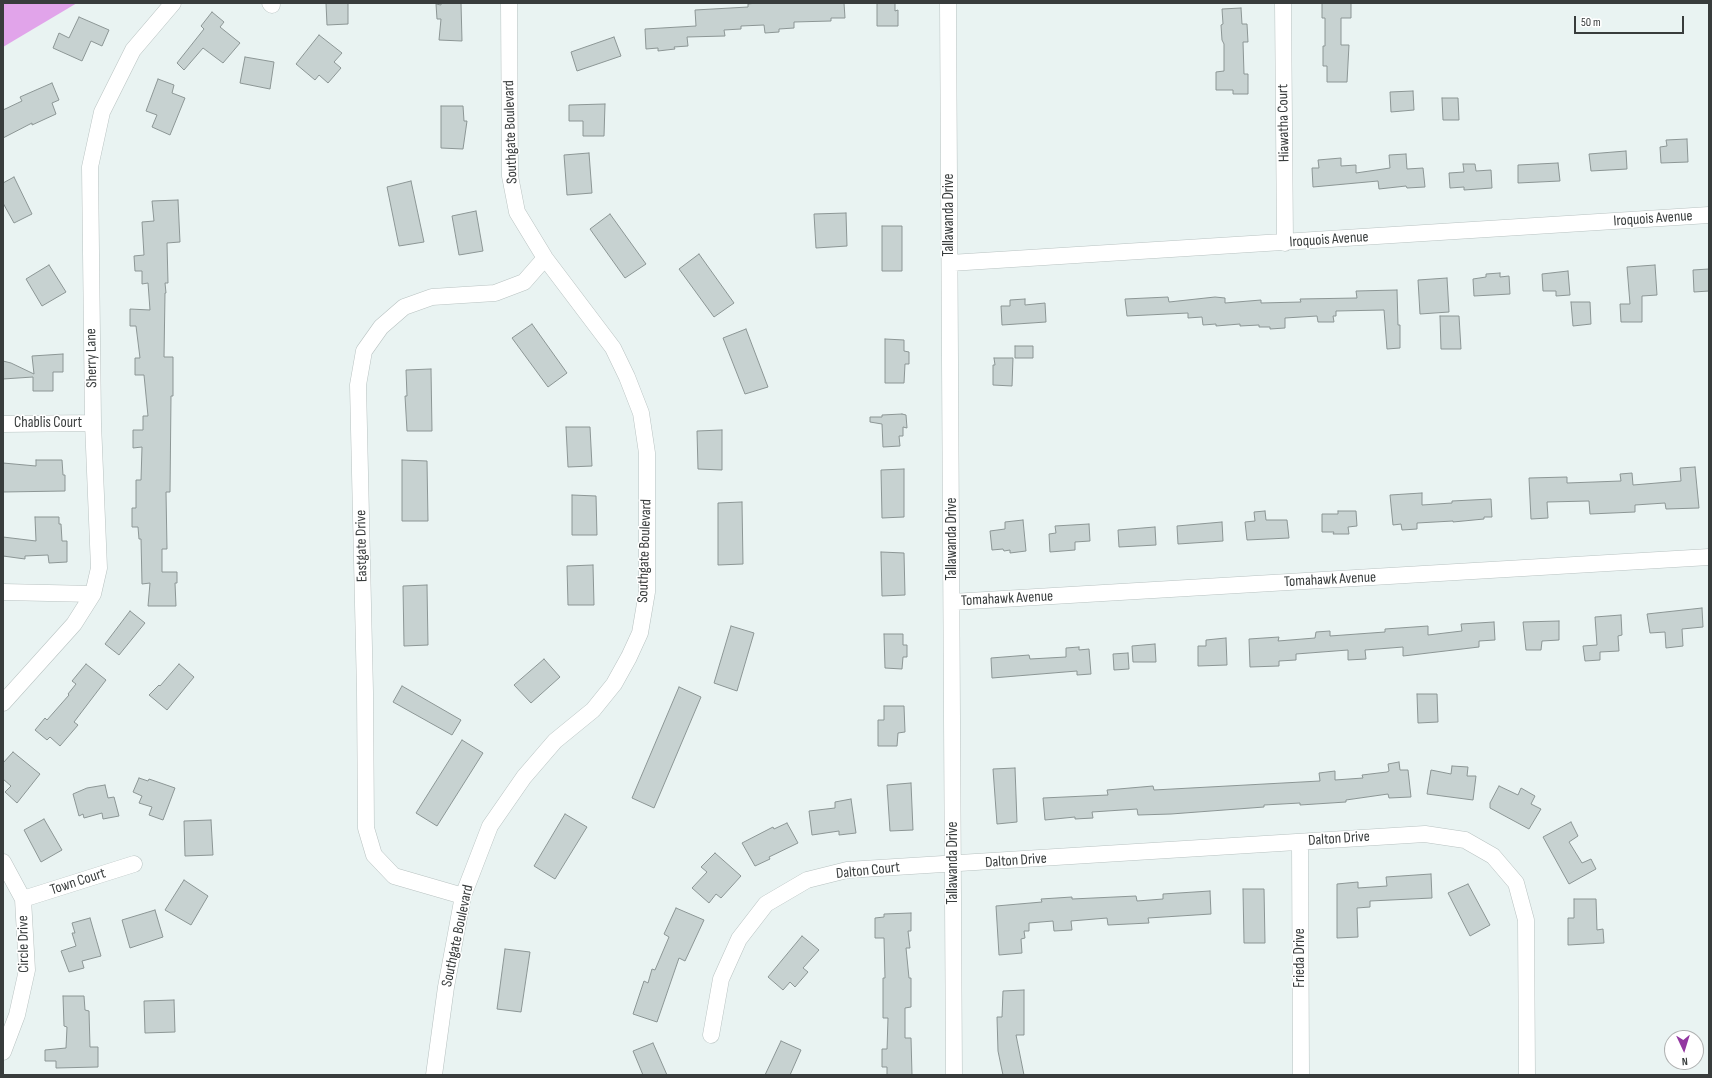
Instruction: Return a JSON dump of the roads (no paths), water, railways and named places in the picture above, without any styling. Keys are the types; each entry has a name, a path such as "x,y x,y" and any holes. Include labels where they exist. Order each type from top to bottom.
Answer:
{"street":[{"name":"Sherry Lane","path":"3,703 74,624 93,594 100,568 93,423 90,167 102,112 133,50 173,3"},
{"name":"Southgate Boulevard","path":"434,1075 446,987 463,896 490,826 524,777 555,741 593,710 614,684 640,633 647,592 646,453 641,413 627,377 613,348 545,258 517,212 510,176 509,3"},
{"name":"Tallawanda Drive","path":"948,3 954,1075"},
{"name":"Hiawatha Court","path":"1283,3 1286,243"},
{"name":"Iroquois Avenue","path":"950,263 1286,243 1709,215"},
{"name":"Eastgate Drive","path":"463,896 394,876 374,855 366,828 365,692 358,385 364,351 381,326 404,307 432,297 495,293 524,282 545,258"},
{"name":"Chablis Court","path":"3,424 93,423"},
{"name":"Tomahawk Avenue","path":"952,602 1709,557"},
{"path":"3,592 93,594"},
{"name":"Dalton Drive","path":"953,865 1425,834 1466,840 1493,856 1516,883 1526,920 1527,1075"},
{"name":"Frieda Drive","path":"1300,842 1300,1075"},
{"name":"Circle Drive","path":"3,862 23,899 27,970 17,1015 3,1052"},
{"name":"Town Court","path":"23,899 134,864"},
{"name":"Dalton Court","path":"711,1035 721,979 739,939 766,904 807,880 847,870 953,865"}]}
